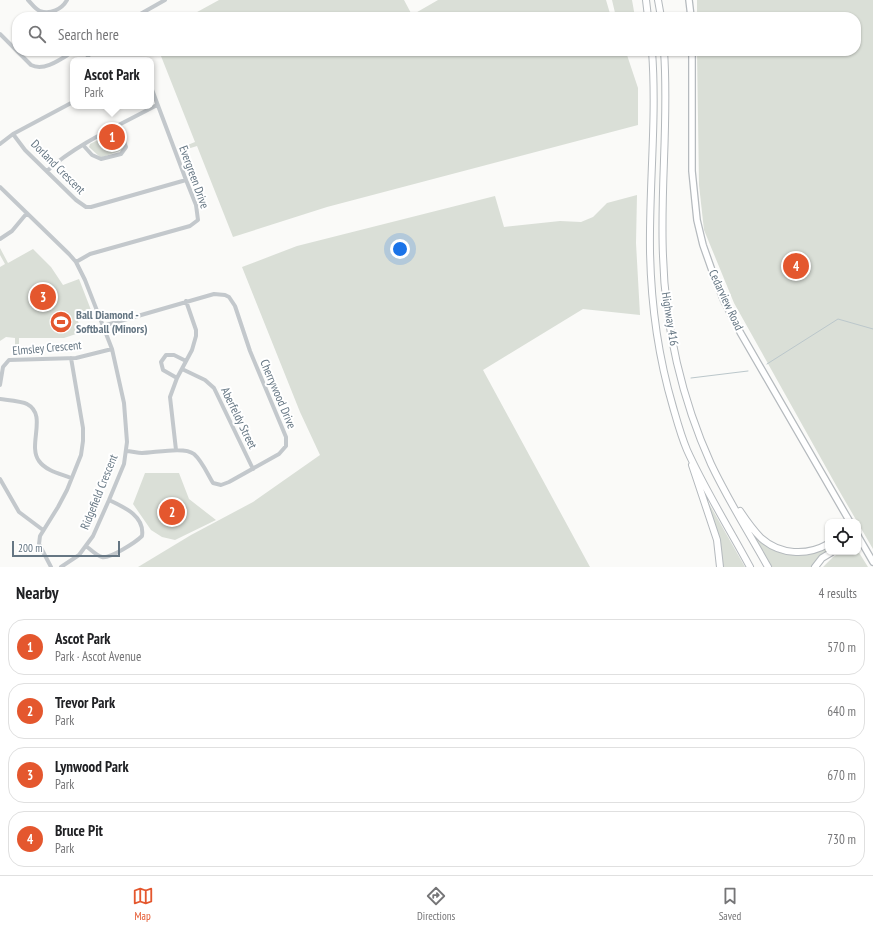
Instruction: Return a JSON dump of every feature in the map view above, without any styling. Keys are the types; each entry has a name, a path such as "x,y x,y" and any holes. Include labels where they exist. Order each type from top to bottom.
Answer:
{"highway":[{"path":"646,0 647,12"},
{"path":"658,0 660,12"},
{"name":"Highway 416","path":"652,56 653,132 650,250 656,332 661,364 686,449 750,567"},
{"name":"Highway 416","path":"664,56 665,105 662,255 664,285 672,340 685,395 710,462 724,491 768,567"},
{"path":"686,449 716,540 720,567"},
{"path":"724,491 760,537 777,548 792,552 807,552 814,551 825,546"},
{"path":"815,567 822,558 827,555"}],"main road":[{"path":"689,0 690,12"},
{"name":"Cedarview Road","path":"692,56 692,179 697,220 708,261 724,301 740,332 848,519"},
{"path":"861,541 873,562"}],"street":[{"path":"28,0 35,8 44,12 60,8 67,0"},
{"path":"144,12 165,0"},
{"path":"1,36 12,47"},
{"path":"22,56 31,65 36,67 45,67 65,56"},
{"name":"Evergreen Drive","path":"76,262 90,254 190,226 198,220 196,205 154,96"},
{"path":"0,144 14,134 70,104"},
{"path":"47,171 59,160 83,145 150,109"},
{"path":"83,145 92,155 101,159 121,154 126,147 118,126"},
{"name":"Dorland Crescent","path":"14,134 25,150 76,200 86,207 91,207 186,180"},
{"name":"Ridgefield Crescent","path":"0,187 76,262 85,280 112,349 124,403 126,418 126,451 124,464 93,536 79,555 61,567"},
{"path":"0,239 12,230 27,213"},
{"name":"Cherrywood Drive","path":"103,326 214,294 229,297 235,306 250,352 287,441 283,451 253,469 221,485 213,483 194,454 190,452 176,450 140,453 126,451"},
{"path":"176,450 170,397 177,378 192,350 196,336 196,330 186,301"},
{"name":"Elmsley Crescent","path":"0,385 3,367 9,360 71,358 112,349"},
{"path":"177,378 163,370 161,362 166,355 174,355 186,361"},
{"path":"51,567 39,544 40,536 67,490 81,455 83,442 84,428 71,358"},
{"name":"Aberfeldy Street","path":"182,369 206,380 214,388 253,469"},
{"path":"0,399 27,404 33,410 37,422 34,450 39,462 46,468 71,478"},
{"path":"0,480 19,512 43,530"},
{"path":"86,546 101,557 104,557 130,545 142,536 142,527 135,515 127,508 109,500"}],"shaded area":[{"path":"219,0 404,0 410,12 197,12"},
{"path":"438,0 606,0 610,12 417,12"},
{"path":"612,0 632,0 634,12 615,12"},
{"path":"697,0 873,0 873,549 861,528 861,519 856,519 734,303 704,230 699,185 697,56 861,56 861,12 697,12"},
{"path":"161,56 627,56 638,88 638,125 327,207 233,237 197,146 181,151 180,148 195,142"},
{"path":"117,130 124,146 122,150 100,157 89,147 90,144"},
{"path":"637,195 636,243 640,315 583,309 483,370 590,567 138,567 191,535 253,502 320,455 300,412 242,267 297,246 495,196 504,227 560,221 581,222 593,217 607,203"},
{"path":"0,248 8,263 33,249 51,267 63,285 79,279 91,310 76,316 82,332 64,338 19,338 19,354 15,354 15,338 6,337 0,341 0,267 5,264 0,255"},
{"path":"145,473 179,473 189,499 216,520 175,540 162,537 151,530 133,504"},
{"path":"703,493 745,567 723,567 720,548"},
{"path":"751,530 770,547 786,553 794,554 825,547 825,552 811,567 772,567"},
{"path":"836,555 860,555 868,567 823,567"}],"waterway":[{"path":"767,364 838,319 873,329"},
{"path":"691,378 748,371"}],"place":[{"name":"Ascot Park","path":"112,137"},
{"name":"Bruce Pit","path":"796,266"},
{"name":"Lynwood Park","path":"43,297"},
{"name":"Ball Diamond - Softball (Minors)","path":"61,322"},
{"name":"Trevor Park","path":"172,512"}]}
